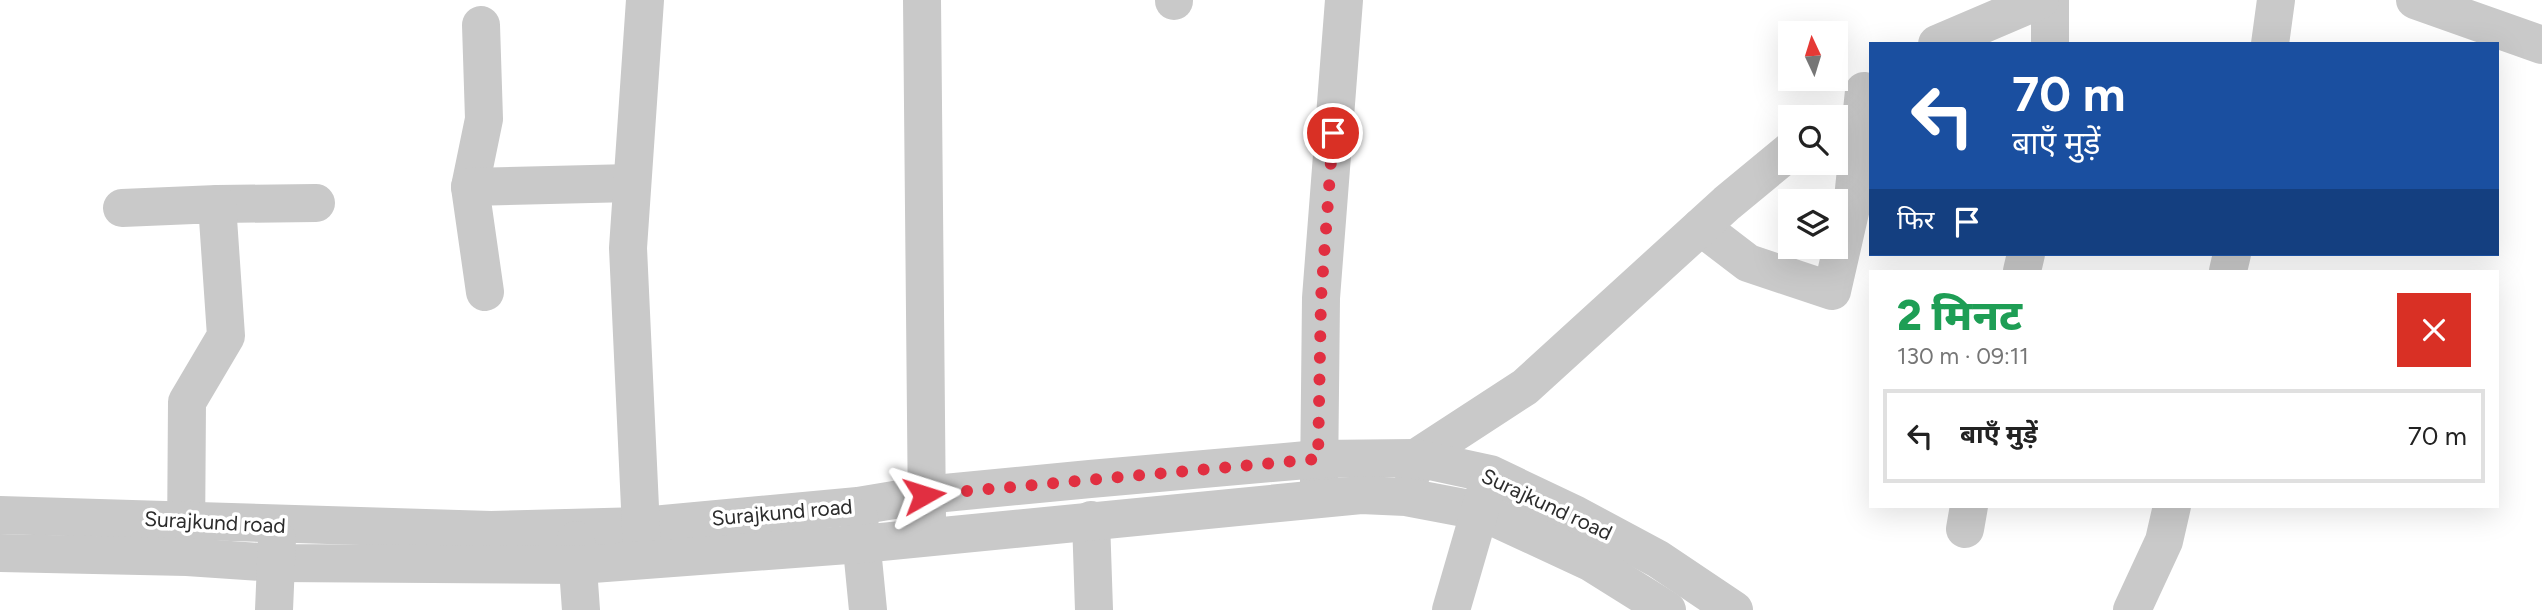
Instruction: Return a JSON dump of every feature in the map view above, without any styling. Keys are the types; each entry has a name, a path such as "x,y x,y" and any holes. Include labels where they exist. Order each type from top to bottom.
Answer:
{"street":[{"path":"642,543 628,248 645,0"},
{"path":"922,0 924,495 928,536"},
{"path":"1319,498 1321,298 1344,0"},
{"path":"1942,42 2040,0"},
{"path":"2050,0 2050,42"},
{"path":"2270,42 2276,0"},
{"path":"2422,1 2542,45"},
{"path":"481,25 484,119 470,187 485,292"},
{"path":"1846,105 1867,88"},
{"path":"1701,227 1748,263 1832,292 1853,199 1867,88"},
{"path":"1406,497 1416,458 1525,387 1701,227 1778,161"},
{"path":"470,187 632,183"},
{"path":"122,208 316,203"},
{"path":"186,538 187,402 226,336 217,204"},
{"name":"Surajkund road","path":"17,515 186,538 278,526 491,530 575,527 642,543 924,495 1318,459 1416,458 1490,474 1576,515 1658,559 1734,610"},
{"path":"1451,610 1490,474"},
{"path":"17,515 17,553 186,538 275,563 579,565 642,543 862,544 1319,498 1361,495 1406,497 1480,511 1590,562 1667,610"},
{"path":"858,506 868,610"},
{"path":"2132,610 2164,541 2172,508"},
{"path":"1091,520 1094,610"},
{"path":"274,610 278,526"},
{"path":"575,527 581,610"}],"route":[{"path":"924,495 1318,459 1321,298 1333,133"}]}
